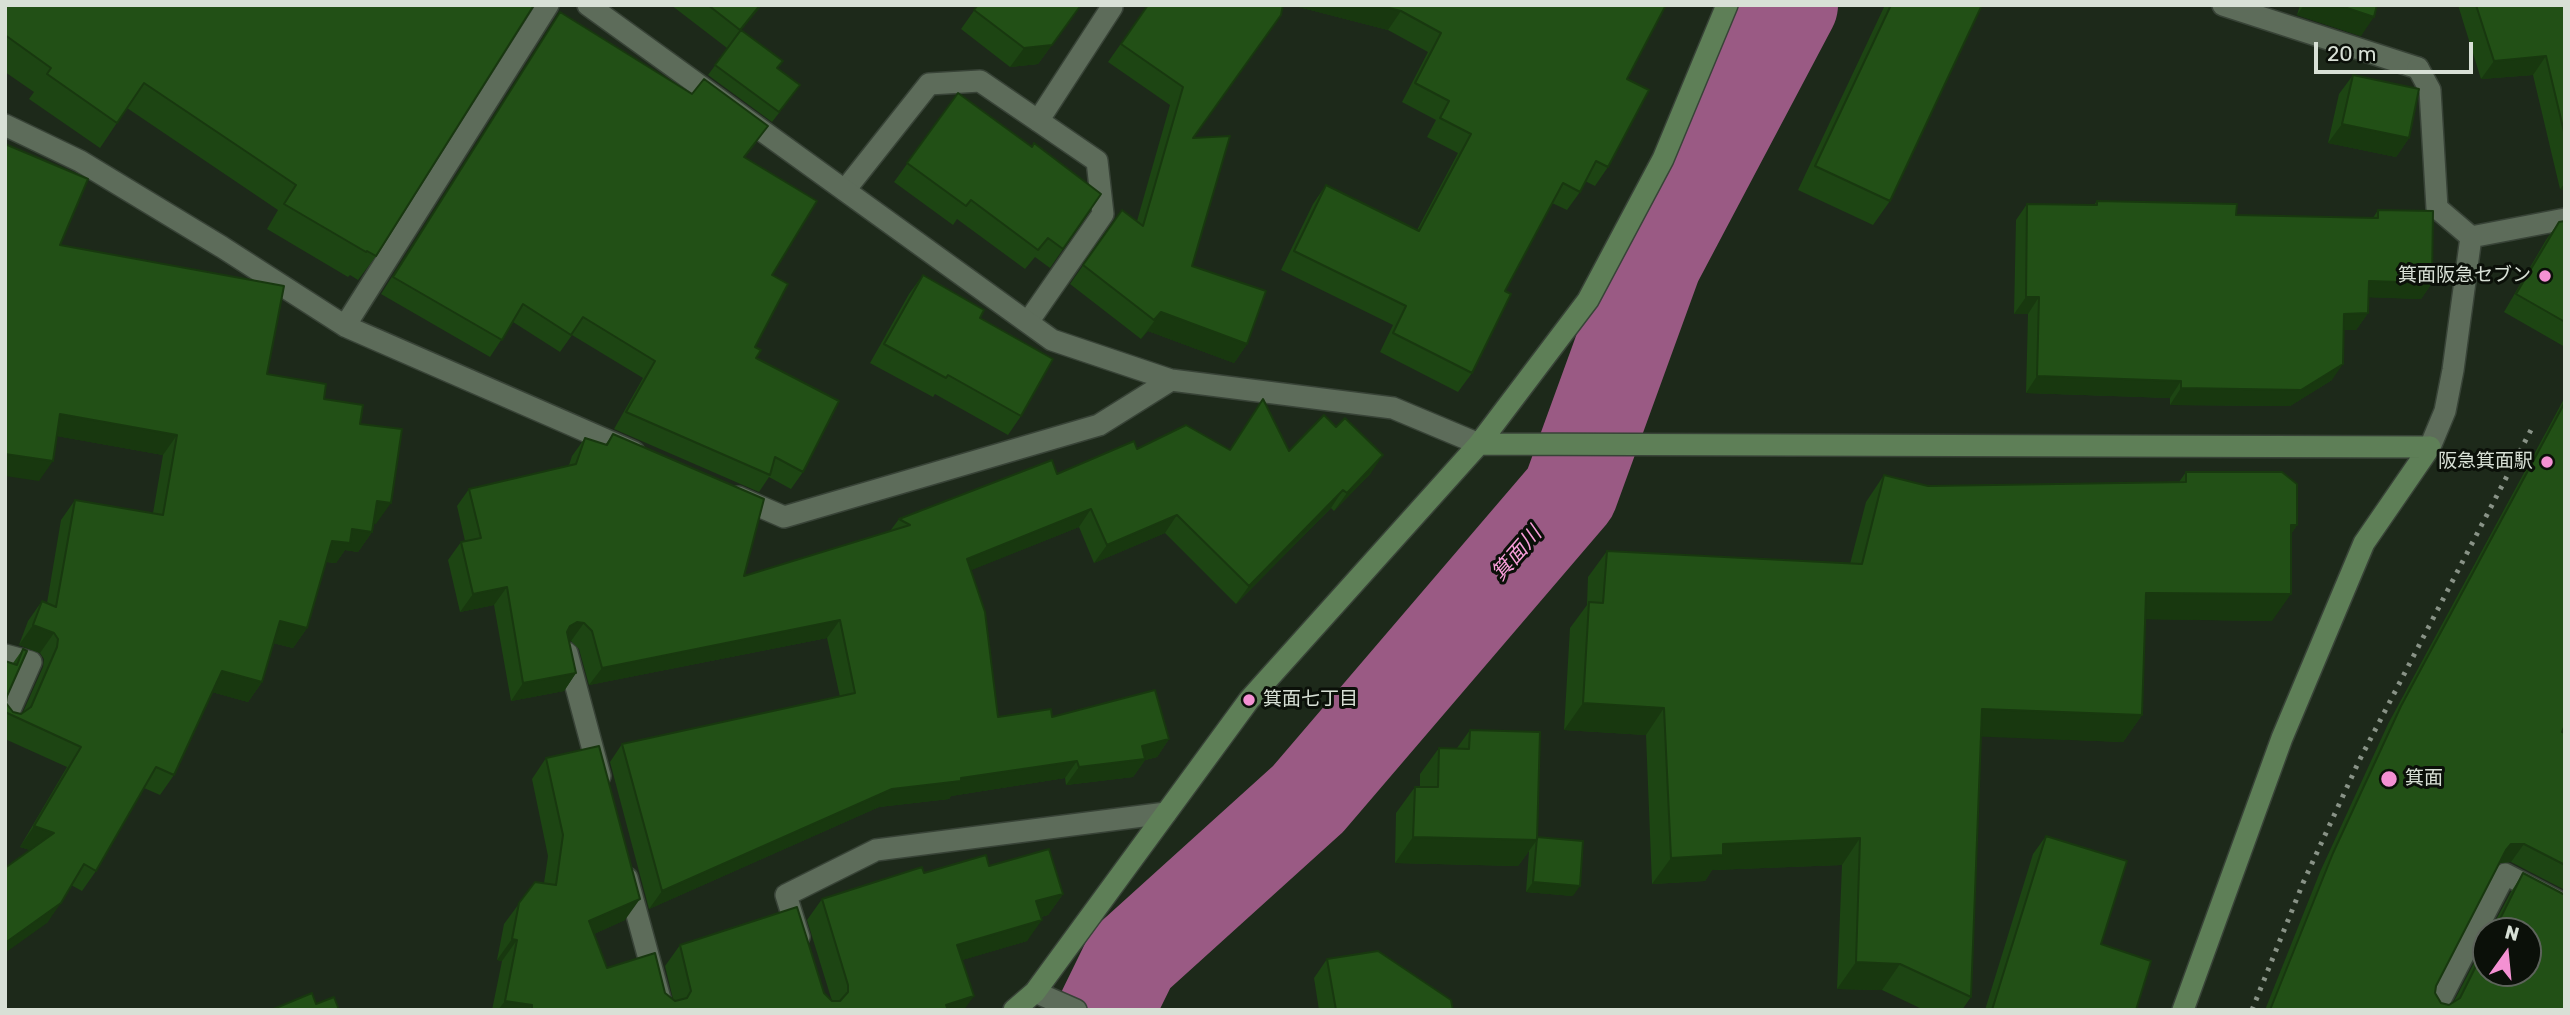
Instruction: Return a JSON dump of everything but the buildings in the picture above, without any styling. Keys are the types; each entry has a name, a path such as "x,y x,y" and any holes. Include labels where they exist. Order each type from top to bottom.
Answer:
{"street":[{"path":"345,326 548,5"},
{"path":"588,5 1052,340 1171,380 1393,408 1479,444 2430,447"},
{"path":"1014,1010 1035,992 1249,699 1479,444 1588,300 1663,159 1727,5"},
{"path":"2223,5 2418,68 2430,90 2437,208 2471,237"},
{"path":"1038,121 1112,7"},
{"path":"845,190 929,84 980,80 1097,162 1103,214 1028,322"},
{"path":"5,125 79,161 222,247 345,326 658,462"},
{"path":"2471,237 2565,219"},
{"path":"2183,1010 2282,738 2364,543 2430,447 2445,411 2471,237"},
{"path":"721,489 784,517 1099,425 1171,380"},
{"path":"567,653 606,798"},
{"path":"5,655 31,662 5,721"},
{"path":"805,959 786,895 876,850 1166,813"},
{"path":"624,864 663,1010"},
{"path":"2435,1010 2505,874 2565,905"},
{"path":"1035,992 1076,1010"}],"waterway":[{"name":"箕面川","path":"1106,1010 1131,959 1308,799 1570,493 1654,262 1790,5"}],"railway":[{"path":"2252,1010 2303,883 2359,761 2532,428"}],"place":[{"name":"箕面阪急セブン","path":"2545,276"},
{"name":"阪急箕面駅","path":"2547,462"},
{"name":"箕面七丁目","path":"1249,700"},
{"name":"箕面","path":"2389,779"}]}
